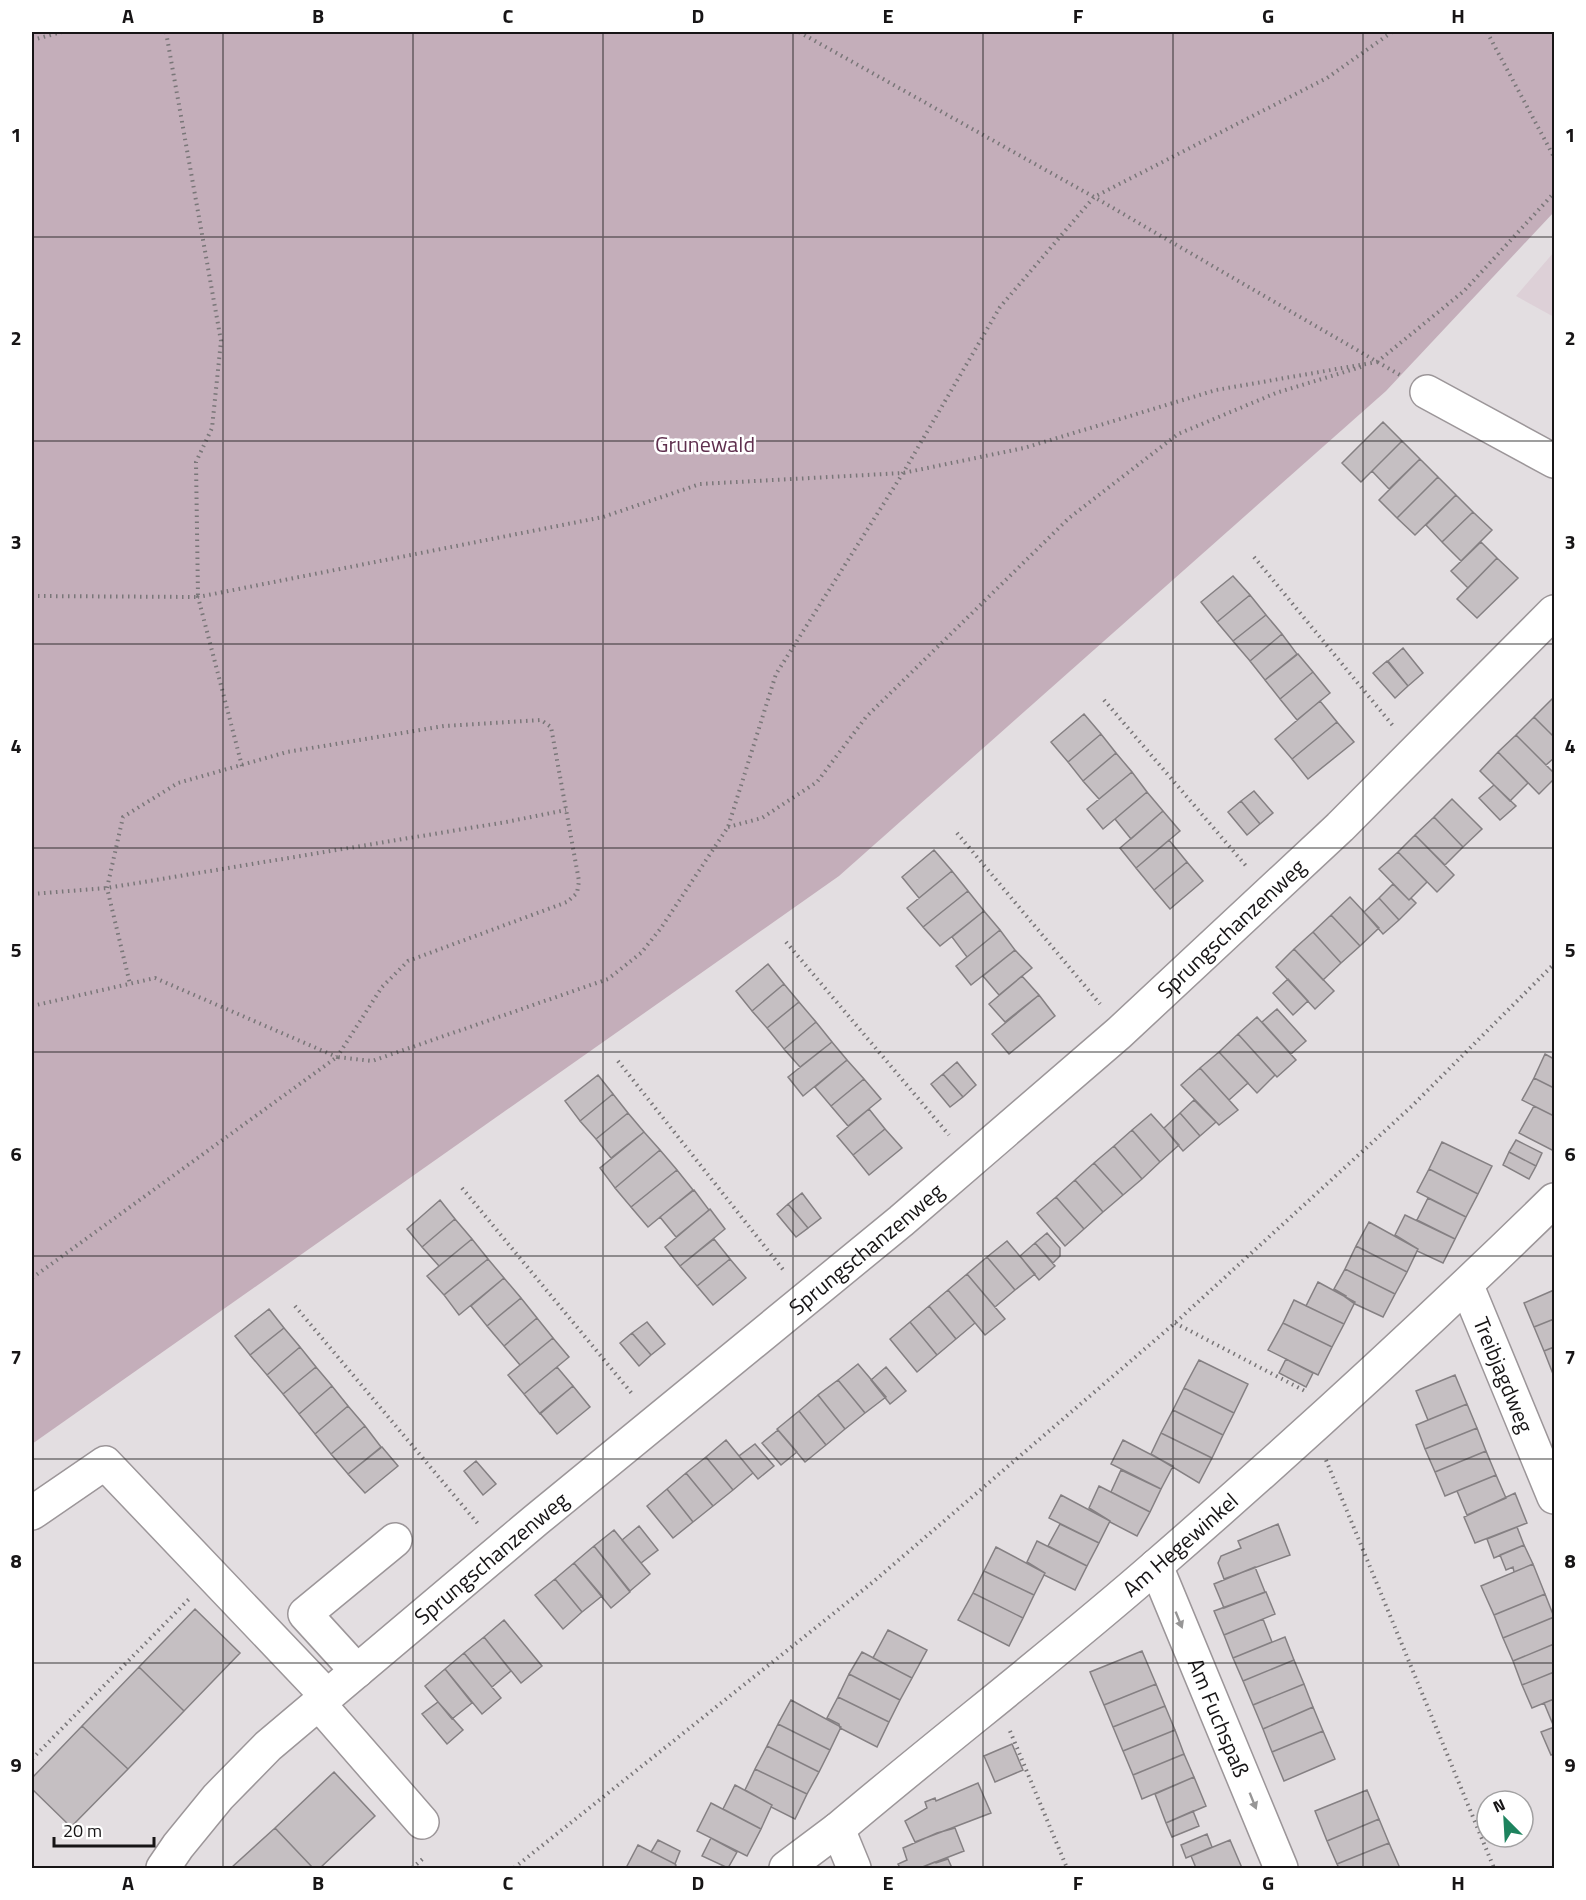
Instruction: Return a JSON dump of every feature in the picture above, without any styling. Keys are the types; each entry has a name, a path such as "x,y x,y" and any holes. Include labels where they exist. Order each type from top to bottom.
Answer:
{"street":[{"path":"1427,392 1554,461"},
{"name":"Sprungschanzenweg","path":"163,1869 178,1846 218,1797 268,1746 536,1520 901,1221 1119,1033 1340,827 1554,612"},
{"name":"Am Hegewinkel","path":"786,1869 838,1829 1156,1566 1311,1431 1467,1286 1554,1200"},
{"name":"Treibjagdweg","path":"1467,1286 1554,1497"},
{"path":"32,1513 105,1463 228,1592 323,1700 425,1837"},
{"path":"357,1671 305,1614 394,1540"},
{"name":"Am Fuchspaß","path":"1156,1566 1281,1869"},
{"path":"838,1829 854,1869"}],"path":[{"path":"32,40 62,32"},
{"path":"166,32 221,341 212,428 196,462 198,597 242,766"},
{"path":"799,32 1094,197 1427,392"},
{"path":"32,1006 155,978 338,1057 372,1061 608,979 641,953 661,928 728,827 776,674 903,472 1000,307 1094,197 1327,78 1392,32"},
{"path":"1487,32 1554,157"},
{"path":"728,827 762,818 817,782 866,717 1069,518 1178,434 1276,393 1377,362 1464,291 1554,193"},
{"path":"32,596 198,597 603,517 700,484 903,472 1024,448 1216,390 1377,362"},
{"path":"1254,558 1395,728"},
{"path":"1104,700 1248,868"},
{"path":"32,1278 338,1057 382,987 408,961 567,902 577,893 579,881 551,727 541,720 444,726 287,752 178,783 123,817 106,888 130,984"},
{"path":"32,894 106,888 506,822 566,810"},
{"path":"957,833 1107,1012"},
{"path":"786,942 956,1143"},
{"path":"514,1869 873,1582 1175,1323 1412,1106 1554,964"},
{"path":"618,1061 785,1273"},
{"path":"462,1188 634,1397"},
{"path":"296,1306 485,1533"},
{"path":"1175,1323 1308,1393"},
{"path":"1326,1459 1494,1869"},
{"path":"32,1759 197,1591 216,1599 228,1592"},
{"path":"1010,1729 1067,1869"},
{"path":"412,1869 425,1837"}],"shaded area":[{"path":"1554,252 1554,317 1516,296"}],"green space":[{"name":"Grunewald","path":"32,32 1554,32 1554,212 1386,391 839,876 32,1444"}],"building":[{"path":"1383,422 1402,441 1361,482 1342,463"},
{"path":"1402,441 1420,459 1389,489 1372,471"},
{"path":"1420,459 1438,477 1397,518 1379,500"},
{"path":"1438,477 1456,495 1415,535 1397,518"},
{"path":"1456,495 1473,512 1442,542 1426,525"},
{"path":"1473,512 1492,530 1461,561 1442,542"},
{"path":"1481,542 1497,558 1468,588 1451,571"},
{"path":"1497,558 1518,578 1477,618 1457,599"},
{"path":"1233,576 1250,595 1217,622 1201,602"},
{"path":"1250,595 1266,615 1233,641 1217,622"},
{"path":"1266,615 1282,634 1250,661 1233,641"},
{"path":"1282,634 1297,654 1265,680 1250,661"},
{"path":"1403,648 1423,673 1408,686 1388,661"},
{"path":"1298,654 1313,672 1280,699 1265,680"},
{"path":"1387,661 1408,686 1395,698 1373,673"},
{"path":"1313,672 1330,693 1297,720 1280,699"},
{"path":"1552,699 1554,701 1554,737 1534,717"},
{"path":"1320,701 1337,722 1292,759 1275,739"},
{"path":"1084,714 1101,734 1068,762 1051,742"},
{"path":"1534,717 1554,737 1554,758 1546,765 1516,735"},
{"path":"1337,722 1354,742 1308,779 1292,759"},
{"path":"1101,734 1116,753 1083,781 1068,762"},
{"path":"1516,735 1554,773 1554,779 1539,794 1498,752"},
{"path":"1498,752 1528,783 1510,801 1480,771"},
{"path":"1116,753 1132,772 1099,799 1083,781"},
{"path":"1132,772 1147,792 1103,829 1087,809"},
{"path":"1494,785 1516,806 1500,820 1479,798"},
{"path":"1254,791 1273,813 1260,824 1241,801"},
{"path":"1147,792 1163,811 1131,839 1115,819"},
{"path":"1452,799 1482,829 1463,847 1434,817"},
{"path":"1241,801 1260,824 1247,835 1228,812"},
{"path":"1163,811 1180,831 1136,868 1120,848"},
{"path":"1434,817 1463,847 1445,865 1415,835"},
{"path":"1415,835 1454,875 1437,892 1398,852"},
{"path":"1169,840 1187,862 1154,890 1136,868"},
{"path":"934,850 952,871 919,898 902,877"},
{"path":"1398,852 1427,882 1409,900 1379,869"},
{"path":"1187,862 1203,881 1170,909 1154,890"},
{"path":"952,871 968,891 923,927 907,908"},
{"path":"1393,884 1409,900 1411,898 1416,903 1399,920 1379,898"},
{"path":"968,891 984,911 940,946 923,927"},
{"path":"1350,897 1379,928 1360,946 1331,915"},
{"path":"1379,898 1399,920 1383,934 1364,912"},
{"path":"984,911 1000,930 967,957 952,937"},
{"path":"1331,915 1360,946 1341,963 1313,932"},
{"path":"1000,930 1015,950 971,985 956,966"},
{"path":"1313,932 1341,963 1323,980 1294,949"},
{"path":"1294,949 1334,991 1315,1009 1276,967"},
{"path":"1015,950 1032,968 999,995 983,976"},
{"path":"768,964 784,984 752,1011 736,991"},
{"path":"1022,976 1039,995 1005,1022 989,1004"},
{"path":"1288,979 1308,1001 1293,1015 1273,993"},
{"path":"784,984 799,1002 767,1028 752,1011"},
{"path":"1039,995 1055,1016 1009,1054 992,1034"},
{"path":"799,1002 816,1022 784,1049 767,1028"},
{"path":"1277,1009 1306,1041 1291,1054 1262,1022"},
{"path":"1257,1017 1296,1060 1277,1077 1238,1034"},
{"path":"816,1022 832,1042 800,1067 784,1049"},
{"path":"1238,1034 1275,1075 1257,1093 1219,1052"},
{"path":"832,1042 847,1060 803,1096 788,1077"},
{"path":"1219,1052 1248,1083 1229,1100 1200,1068"},
{"path":"1545,1054 1554,1059 1554,1088 1534,1078"},
{"path":"847,1060 864,1079 831,1106 815,1087"},
{"path":"957,1062 976,1085 963,1097 943,1074"},
{"path":"1200,1068 1238,1110 1219,1125 1181,1085"},
{"path":"943,1074 963,1097 950,1107 931,1084"},
{"path":"598,1075 613,1094 580,1121 565,1101"},
{"path":"1534,1078 1554,1088 1554,1116 1522,1100"},
{"path":"864,1079 881,1099 848,1126 831,1106"},
{"path":"613,1094 628,1113 596,1139 580,1121"},
{"path":"1194,1100 1216,1122 1200,1136 1180,1113"},
{"path":"1534,1106 1554,1116 1554,1151 1519,1133"},
{"path":"869,1109 885,1129 853,1155 837,1136"},
{"path":"628,1113 644,1132 611,1158 596,1139"},
{"path":"1180,1113 1200,1136 1183,1151 1164,1128"},
{"path":"1151,1114 1179,1145 1160,1162 1132,1130"},
{"path":"885,1129 902,1148 869,1175 853,1155"},
{"path":"1132,1130 1160,1162 1142,1179 1114,1146"},
{"path":"644,1132 660,1150 615,1188 600,1168"},
{"path":"1516,1140 1542,1153 1536,1166 1509,1152"},
{"path":"1442,1142 1492,1166 1478,1194 1429,1169"},
{"path":"1114,1146 1142,1179 1123,1195 1094,1163"},
{"path":"660,1150 677,1170 631,1207 615,1188"},
{"path":"1509,1152 1536,1166 1529,1179 1503,1165"},
{"path":"1094,1163 1123,1195 1103,1212 1075,1180"},
{"path":"1429,1169 1478,1194 1466,1217 1417,1192"},
{"path":"677,1170 693,1190 648,1227 631,1207"},
{"path":"1075,1180 1103,1212 1084,1229 1056,1197"},
{"path":"694,1190 709,1210 676,1237 660,1217"},
{"path":"802,1193 821,1218 808,1228 788,1204"},
{"path":"1056,1197 1084,1229 1065,1246 1037,1213"},
{"path":"1428,1198 1466,1217 1455,1239 1417,1220"},
{"path":"440,1200 455,1219 422,1247 407,1229"},
{"path":"788,1204 808,1228 796,1237 777,1214"},
{"path":"710,1209 725,1229 680,1266 665,1247"},
{"path":"1405,1215 1455,1239 1443,1263 1417,1251 1418,1249 1395,1235"},
{"path":"455,1219 472,1239 439,1266 422,1247"},
{"path":"1369,1222 1418,1249 1407,1272 1356,1246"},
{"path":"1047,1233 1060,1248 1060,1256 1053,1263 1035,1243"},
{"path":"472,1239 488,1259 444,1295 427,1276"},
{"path":"714,1239 730,1259 697,1286 680,1266"},
{"path":"1007,1241 1035,1274 1015,1290 987,1257"},
{"path":"1035,1243 1055,1266 1039,1280 1020,1256"},
{"path":"1356,1246 1407,1272 1395,1294 1345,1269"},
{"path":"987,1257 1015,1290 995,1307 967,1274"},
{"path":"488,1259 504,1278 459,1315 444,1295"},
{"path":"730,1259 746,1278 713,1305 697,1286"},
{"path":"1345,1269 1395,1294 1383,1317 1355,1304 1334,1289"},
{"path":"967,1274 1005,1319 985,1335 948,1290"},
{"path":"504,1278 521,1298 487,1326 471,1306"},
{"path":"1318,1282 1355,1302 1344,1324 1306,1306"},
{"path":"948,1290 975,1323 956,1339 929,1306"},
{"path":"1554,1290 1554,1319 1534,1327 1524,1303"},
{"path":"521,1298 537,1318 504,1346 487,1326"},
{"path":"1294,1300 1344,1324 1332,1347 1283,1323"},
{"path":"929,1306 956,1339 937,1355 910,1322"},
{"path":"269,1309 284,1328 250,1355 235,1336"},
{"path":"537,1318 553,1338 520,1365 504,1346"},
{"path":"1554,1319 1554,1347 1544,1351 1534,1327"},
{"path":"647,1322 665,1344 651,1355 632,1333"},
{"path":"910,1322 937,1355 917,1372 890,1339"},
{"path":"1283,1323 1332,1347 1318,1375 1268,1350"},
{"path":"284,1328 300,1347 267,1375 250,1355"},
{"path":"632,1333 651,1355 639,1366 620,1343"},
{"path":"553,1338 569,1357 524,1394 508,1375"},
{"path":"300,1347 316,1367 283,1394 267,1375"},
{"path":"1554,1347 1554,1373 1553,1374 1544,1351"},
{"path":"1286,1359 1313,1373 1306,1387 1279,1373"},
{"path":"1199,1360 1248,1384 1234,1413 1184,1388"},
{"path":"858,1364 886,1397 865,1413 838,1380"},
{"path":"316,1367 332,1386 299,1414 283,1394"},
{"path":"557,1367 573,1386 540,1414 524,1394"},
{"path":"886,1367 906,1391 890,1404 871,1380"},
{"path":"1455,1375 1467,1404 1428,1420 1416,1391"},
{"path":"838,1380 865,1413 845,1429 818,1395"},
{"path":"332,1386 348,1406 315,1434 299,1414"},
{"path":"573,1386 590,1407 557,1434 540,1413"},
{"path":"1184,1388 1234,1413 1223,1435 1173,1410"},
{"path":"818,1395 845,1429 826,1445 799,1411"},
{"path":"1467,1404 1477,1428 1425,1449 1416,1425"},
{"path":"348,1406 365,1426 331,1454 315,1434"},
{"path":"1173,1410 1223,1435 1212,1458 1161,1433"},
{"path":"799,1411 826,1445 805,1462 777,1429"},
{"path":"365,1426 381,1447 348,1474 331,1454"},
{"path":"1477,1428 1486,1451 1435,1472 1425,1449"},
{"path":"778,1430 797,1452 781,1465 762,1443"},
{"path":"1161,1433 1212,1458 1199,1483 1151,1454"},
{"path":"726,1440 753,1473 733,1490 706,1457"},
{"path":"1123,1440 1173,1466 1161,1489 1111,1464"},
{"path":"755,1444 774,1466 758,1479 739,1456"},
{"path":"382,1447 398,1466 365,1493 348,1474"},
{"path":"1486,1451 1496,1475 1445,1496 1435,1472"},
{"path":"706,1457 733,1490 713,1506 686,1473"},
{"path":"476,1461 496,1484 483,1495 464,1471"},
{"path":"1121,1470 1161,1489 1150,1512 1111,1492"},
{"path":"686,1473 713,1506 693,1522 667,1489"},
{"path":"1496,1475 1506,1498 1467,1515 1457,1491"},
{"path":"1099,1486 1150,1512 1137,1536 1089,1508"},
{"path":"667,1489 693,1522 673,1538 647,1506"},
{"path":"1515,1493 1527,1523 1475,1543 1464,1517"},
{"path":"1061,1495 1110,1521 1099,1543 1049,1518"},
{"path":"1060,1524 1099,1543 1087,1566 1048,1546"},
{"path":"1278,1524 1290,1555 1224,1579 1218,1563 1221,1556 1241,1548 1238,1541"},
{"path":"639,1526 658,1550 641,1563 622,1540"},
{"path":"1517,1527 1524,1545 1494,1558 1487,1539"},
{"path":"614,1530 650,1574 630,1591 594,1546"},
{"path":"1037,1541 1087,1566 1075,1590 1044,1575 1045,1573 1027,1562"},
{"path":"1524,1545 1533,1564 1514,1572 1513,1567 1506,1570 1500,1555"},
{"path":"594,1546 630,1592 611,1608 574,1563"},
{"path":"996,1547 1045,1573 1034,1595 984,1571"},
{"path":"574,1563 602,1596 582,1612 555,1579"},
{"path":"1533,1564 1545,1594 1494,1615 1481,1586"},
{"path":"1255,1567 1265,1592 1224,1608 1214,1584"},
{"path":"984,1571 1034,1595 1023,1618 973,1593"},
{"path":"555,1579 582,1612 563,1629 535,1595"},
{"path":"1266,1592 1275,1614 1224,1635 1214,1611"},
{"path":"973,1593 1023,1618 1009,1646 958,1620"},
{"path":"1545,1594 1554,1617 1503,1638 1494,1615"},
{"path":"195,1609 240,1653 184,1711 139,1667"},
{"path":"1554,1617 1554,1644 1513,1661 1503,1638"},
{"path":"1263,1619 1272,1642 1233,1658 1224,1635"},
{"path":"504,1620 542,1666 521,1683 484,1637"},
{"path":"888,1630 927,1650 912,1678 873,1658"},
{"path":"484,1637 511,1671 492,1687 464,1653"},
{"path":"1285,1637 1294,1660 1243,1681 1233,1658"},
{"path":"1554,1644 1554,1672 1522,1685 1513,1661"},
{"path":"1142,1651 1156,1684 1104,1705 1090,1672"},
{"path":"862,1652 912,1678 900,1700 849,1674"},
{"path":"464,1653 501,1698 482,1714 445,1669"},
{"path":"1294,1660 1304,1684 1253,1705 1243,1681"},
{"path":"139,1667 184,1711 128,1769 82,1726"},
{"path":"445,1669 472,1703 452,1719 425,1686"},
{"path":"1554,1672 1554,1699 1532,1708 1522,1685"},
{"path":"849,1674 900,1700 889,1722 838,1697"},
{"path":"1156,1684 1165,1706 1113,1727 1104,1705"},
{"path":"1304,1684 1313,1707 1263,1729 1253,1705"},
{"path":"838,1697 889,1722 877,1747 840,1728 839,1724 827,1718"},
{"path":"1554,1699 1554,1727 1544,1703"},
{"path":"791,1700 841,1727 830,1750 778,1724"},
{"path":"438,1702 463,1730 447,1744 422,1714"},
{"path":"1165,1706 1175,1730 1123,1751 1113,1727"},
{"path":"1313,1707 1323,1731 1272,1752 1263,1729"},
{"path":"778,1724 830,1750 819,1772 767,1746"},
{"path":"82,1726 128,1769 71,1827 32,1789 32,1778"},
{"path":"1554,1727 1554,1754 1551,1755 1541,1732"},
{"path":"1175,1730 1184,1754 1133,1775 1123,1751"},
{"path":"1323,1731 1335,1759 1284,1781 1272,1752"},
{"path":"1012,1744 1023,1770 995,1782 984,1756"},
{"path":"767,1746 819,1772 807,1794 755,1769"},
{"path":"1184,1754 1194,1777 1142,1799 1133,1775"},
{"path":"755,1769 807,1794 795,1819 745,1790"},
{"path":"334,1772 375,1816 320,1868 313,1868 275,1828"},
{"path":"1194,1777 1206,1806 1166,1823 1155,1794"},
{"path":"978,1783 991,1813 915,1842 905,1821 927,1808 925,1802 935,1798 936,1801"},
{"path":"735,1785 772,1805 761,1829 723,1809"},
{"path":"1367,1790 1379,1819 1327,1841 1315,1811"},
{"path":"711,1803 761,1829 747,1856 697,1831"},
{"path":"1193,1811 1199,1826 1172,1837 1166,1823"},
{"path":"1379,1819 1389,1843 1337,1864 1327,1841"},
{"path":"275,1828 313,1868 231,1868"},
{"path":"955,1828 964,1851 920,1868 900,1868 898,1864 907,1860 903,1848"},
{"path":"1207,1834 1212,1847 1186,1858 1181,1845"},
{"path":"711,1838 737,1852 728,1868 702,1856"},
{"path":"658,1840 680,1851 675,1864 651,1852"},
{"path":"1230,1840 1242,1868 1196,1868 1191,1856"},
{"path":"1389,1843 1399,1866 1339,1868 1337,1864"},
{"path":"638,1845 676,1865 674,1868 626,1868"},
{"path":"948,1859 952,1868 920,1868 935,1862"}]}
